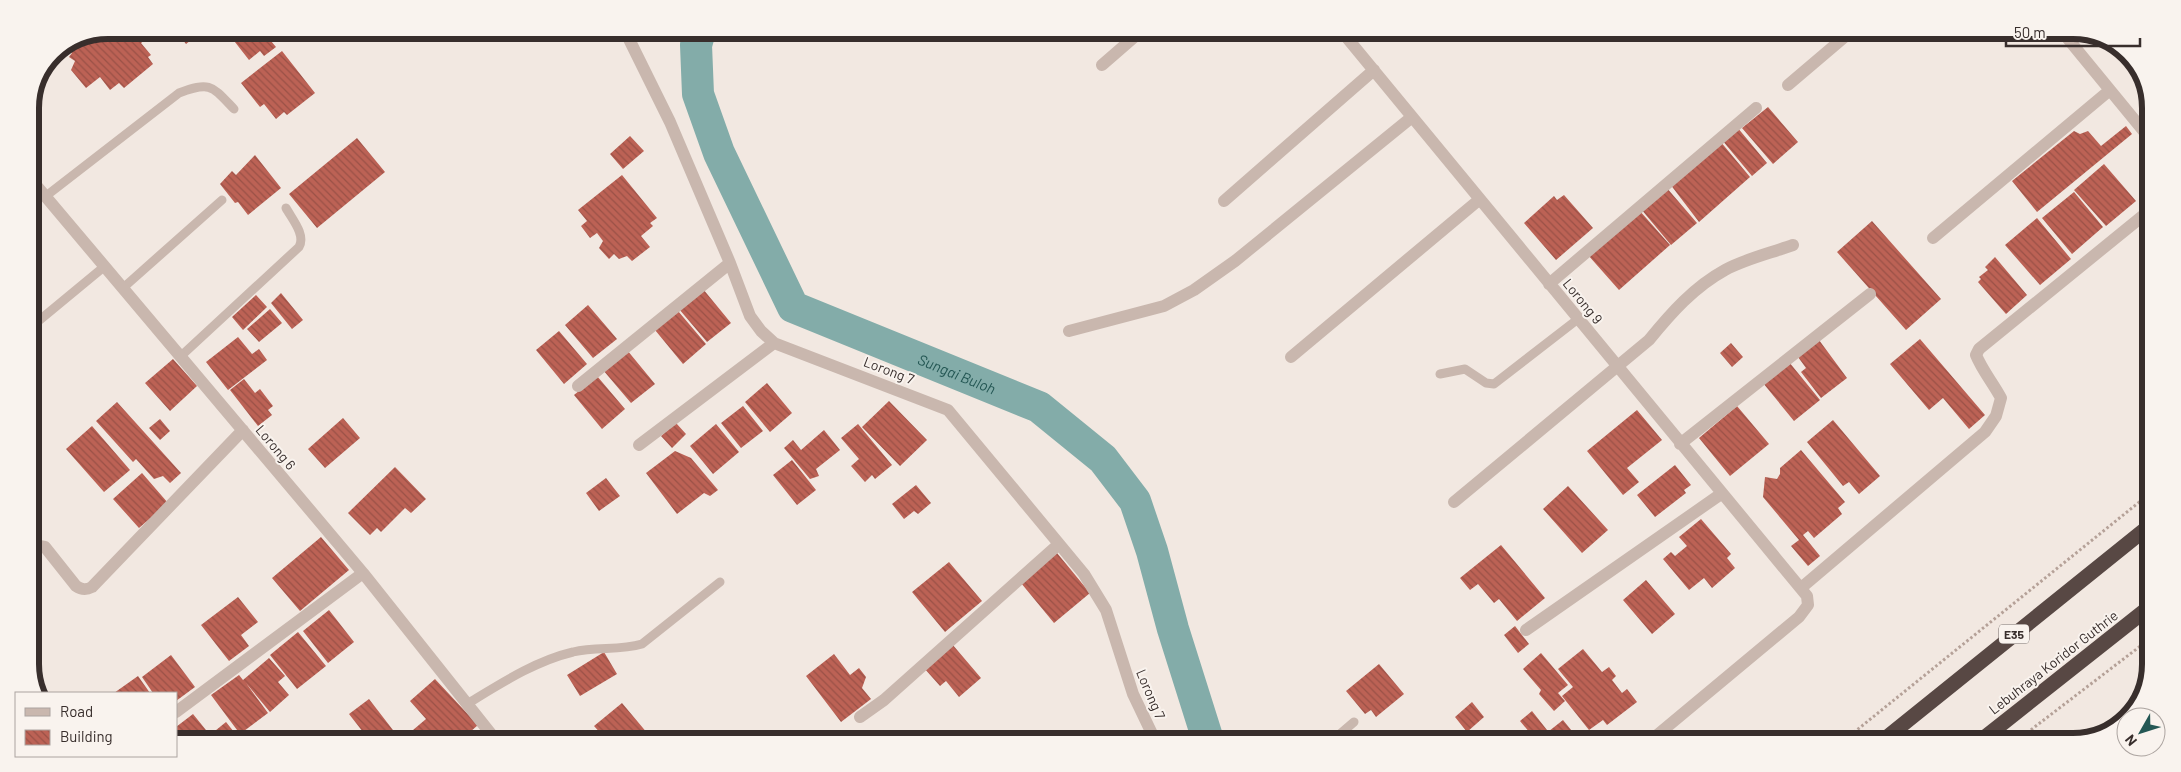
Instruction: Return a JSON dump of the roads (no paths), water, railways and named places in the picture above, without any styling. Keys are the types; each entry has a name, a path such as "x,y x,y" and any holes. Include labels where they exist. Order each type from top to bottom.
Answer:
{"highway":[{"name":"E35","path":"1892,733 2142,532"},
{"name":"Lebuhraya Koridor Guthrie","path":"1990,733 2142,614"}],"street":[{"name":"Lorong 7","path":"629,39 670,122 730,263 750,316 761,331 774,342 948,410 1084,574 1106,610 1133,694 1152,733"},
{"path":"1102,64 1132,39"},
{"name":"Lorong 9","path":"1349,39 1721,494 1801,588"},
{"path":"1788,85 1842,39"},
{"path":"2068,39 2142,129"},
{"path":"1224,201 1374,70"},
{"path":"1933,238 2110,90"},
{"path":"1550,284 1756,108"},
{"path":"1069,332 1164,306 1194,290 1235,261 1412,117"},
{"name":"Lorong 6","path":"39,188 363,573 490,733"},
{"path":"1291,357 1480,199"},
{"path":"1660,733 1805,611 1808,605 1807,596 1801,588 1985,432 1996,416 2001,398 1991,379 1978,362 1976,355 1980,349 2142,217"},
{"path":"1454,502 1649,340 1673,311 1699,287 1726,270 1793,245"},
{"path":"578,386 730,263"},
{"path":"1680,444 1870,294"},
{"path":"639,445 774,342"},
{"path":"39,546 45,547 76,586 87,590 92,587 242,430"},
{"path":"1526,630 1721,494"},
{"path":"860,717 884,700 1059,544"},
{"path":"178,711 363,573"}],"lane":[{"path":"46,196 179,92 199,85 213,88 234,109"},
{"path":"123,288 222,200"},
{"path":"181,356 299,247 302,242 300,235 286,208"},
{"path":"39,321 105,266"},
{"path":"1440,374 1462,368 1486,383 1494,384 1578,319"},
{"path":"467,704 525,670 559,656 593,649 628,648 642,644 720,582"},
{"path":"1341,733 1354,722"}],"waterway":[{"name":"Sungai Buloh","path":"698,39 696,45 698,94 719,153 793,307 1039,407 1103,459 1135,501 1152,551 1173,629 1206,733"}]}
